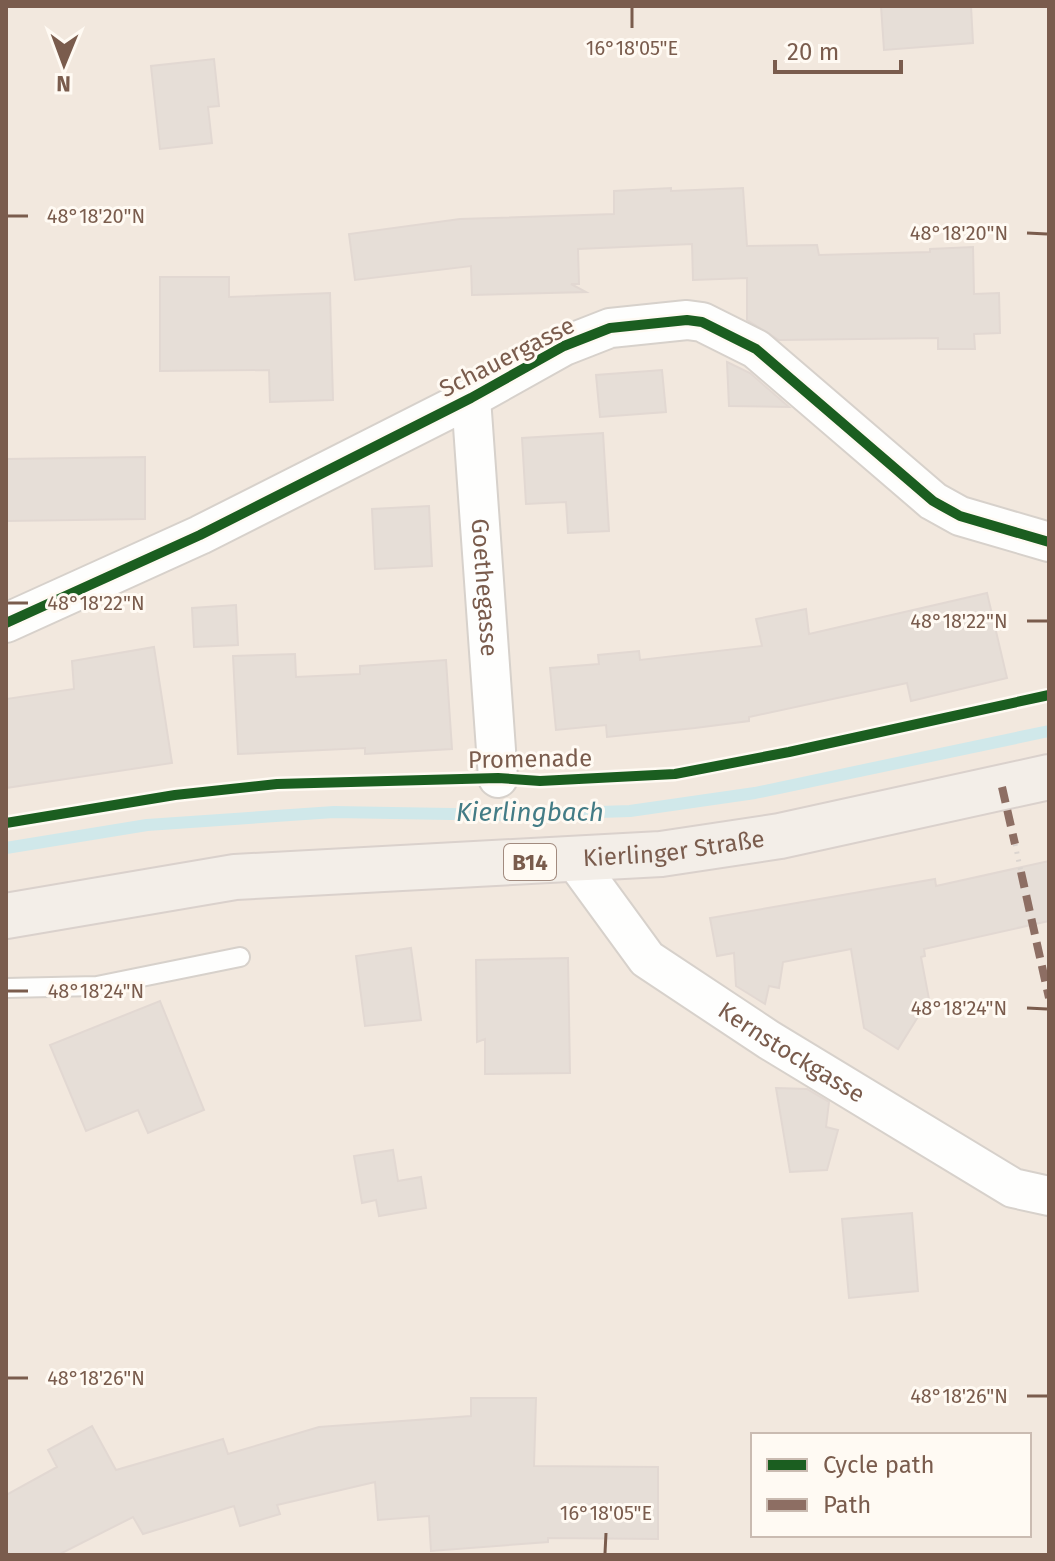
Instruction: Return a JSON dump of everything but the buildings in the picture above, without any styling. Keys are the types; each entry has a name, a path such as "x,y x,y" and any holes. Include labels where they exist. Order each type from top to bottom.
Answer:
{"main road":[{"name":"Kierlinger Straße","path":"6,916 235,877 661,854 780,836 1049,777"}],"street":[{"name":"Schauergasse","path":"6,623 200,535 471,398 564,346 610,328 687,320 702,322 756,349 933,501 960,516 1049,542"},
{"name":"Goethegasse","path":"471,398 498,778"},
{"name":"Kernstockgasse","path":"574,859 647,959 769,1040 1013,1188 1049,1196"}],"lane":[{"path":"6,988 97,986 240,957"}],"path":[{"path":"1015,844 1021,872"}],"shaded area":[{"path":"6,6 1049,6 1049,1555 6,1555"}],"waterway":[{"name":"Kierlingbach","path":"6,848 147,825 334,812 509,815 630,811 755,793 1049,731"}],"marked path":[{"path":"1002,787 1015,844"},
{"path":"1021,872 1049,998"}],"cycle path":[{"path":"6,623 200,535 471,398 564,346 610,328 687,320 702,322 756,349 933,501 960,516 1049,542"},
{"name":"Promenade","path":"6,823 175,795 277,784 498,778 540,781 675,774 1049,695"}]}
